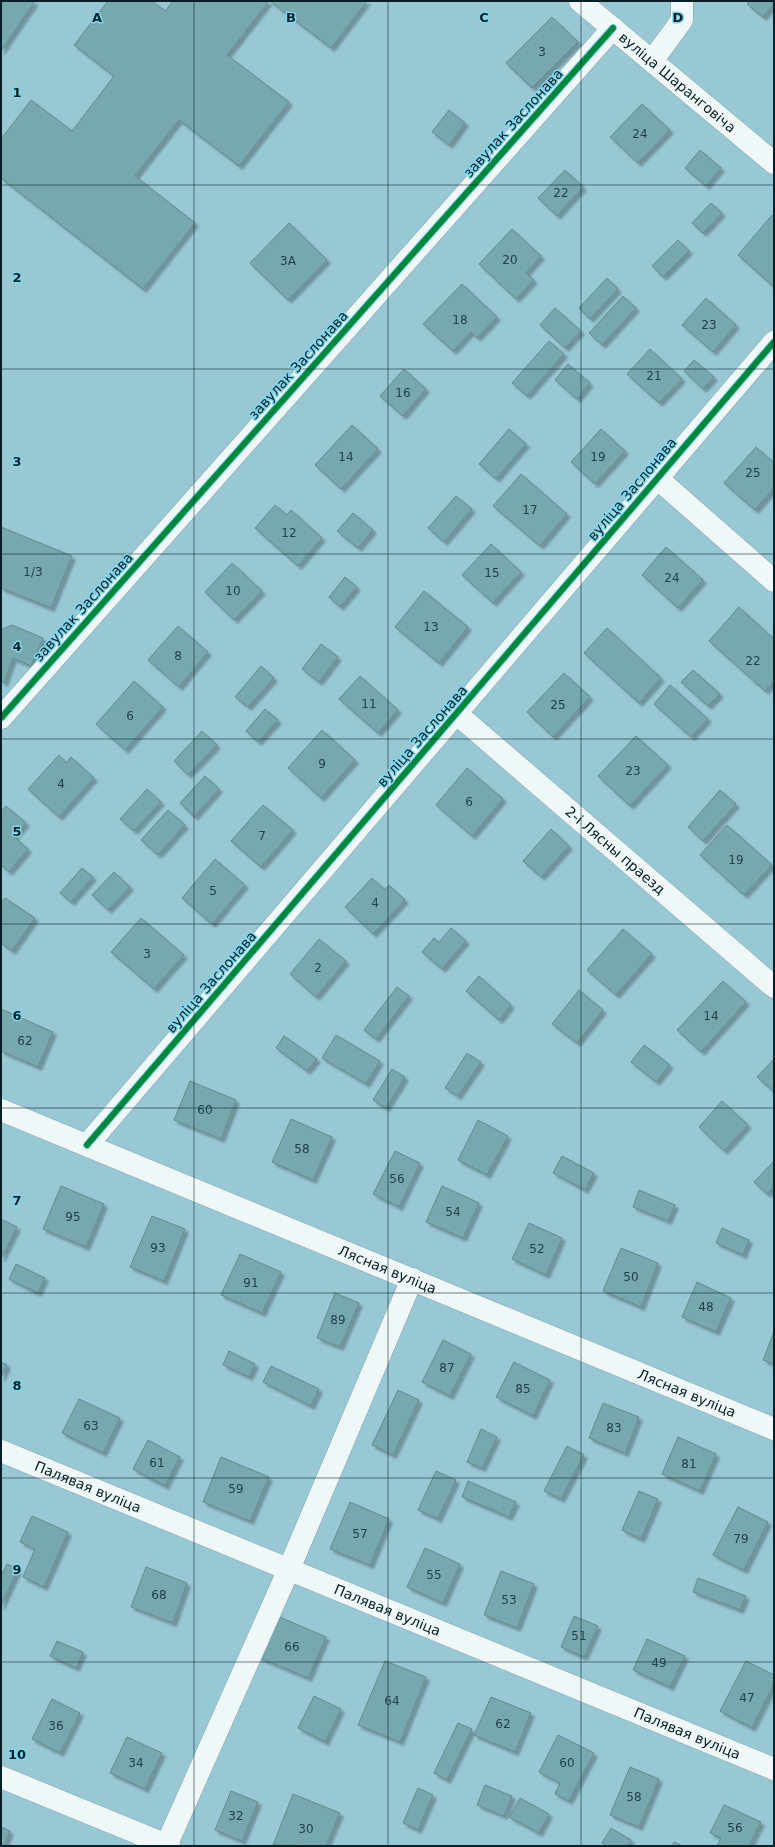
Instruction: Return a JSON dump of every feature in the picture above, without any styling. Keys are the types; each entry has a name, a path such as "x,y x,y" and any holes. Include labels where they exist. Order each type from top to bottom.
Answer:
{"street":[{"name":"вуліца Шаранговіча","path":"581,1 774,163"},
{"path":"652,61 682,20 682,1"},
{"name":"завулак Заслонава","path":"1,718 613,28"},
{"name":"вуліца Заслонава","path":"87,1145 774,342"},
{"path":"657,478 774,581"},
{"name":"2-і Лясны праезд","path":"457,714 774,987"},
{"name":"Лясная вуліца","path":"1,1110 774,1429"},
{"path":"1,1778 167,1846 289,1569 412,1279"},
{"name":"Палявая вуліца","path":"1,1451 774,1769"}],"building":[{"path":"1,1 35,1 1,51"},
{"path":"108,1 152,1 165,11 173,1 269,1 227,55 289,102 239,166 179,120 135,176 195,223 143,289 1,178 1,139 31,100 72,131 114,76 74,45"},
{"path":"270,1 367,1 331,48"},
{"path":"750,1 774,1 774,4 763,17 747,4"},
{"path":"552,17 578,42 532,88 506,63"},
{"path":"642,104 670,130 638,163 610,137"},
{"path":"449,110 465,123 449,145 432,132"},
{"path":"700,150 721,168 706,186 685,168"},
{"path":"565,170 583,187 557,216 538,198"},
{"path":"711,203 722,213 703,233 692,223"},
{"path":"772,215 774,217 774,287 738,255"},
{"path":"289,223 327,260 288,300 250,263"},
{"path":"512,229 541,256 526,273 534,280 516,299 479,264"},
{"path":"678,240 689,251 663,277 652,266"},
{"path":"607,278 618,289 590,319 579,308"},
{"path":"462,284 497,317 477,338 471,332 453,351 423,324"},
{"path":"623,296 636,308 602,345 589,333"},
{"path":"706,298 736,325 713,352 682,325"},
{"path":"555,308 581,331 565,348 540,325"},
{"path":"549,341 564,354 527,396 512,383"},
{"path":"650,349 682,379 659,403 627,374"},
{"path":"694,360 714,377 703,389 684,371"},
{"path":"568,364 590,383 577,399 555,380"},
{"path":"404,369 426,389 403,416 380,396"},
{"path":"352,425 378,449 341,489 315,465"},
{"path":"509,429 526,444 496,479 479,464"},
{"path":"601,429 625,451 595,484 571,462"},
{"path":"756,447 774,463 774,488 755,510 724,483"},
{"path":"521,474 567,514 540,546 493,506"},
{"path":"456,496 472,509 444,542 428,528"},
{"path":"275,505 287,515 291,510 322,538 298,566 255,528"},
{"path":"353,513 373,530 358,548 337,531"},
{"path":"1,527 72,556 51,608 1,588"},
{"path":"491,544 521,572 493,603 462,575"},
{"path":"666,547 703,580 678,608 642,575"},
{"path":"232,563 262,591 234,620 205,592"},
{"path":"345,577 357,587 340,607 329,597"},
{"path":"424,591 468,627 439,663 395,627"},
{"path":"739,607 774,639 774,681 765,691 709,641"},
{"path":"12,625 43,638 31,666 13,658 4,683 1,681 1,630"},
{"path":"178,626 208,652 179,687 148,660"},
{"path":"607,628 661,678 639,703 584,653"},
{"path":"321,644 338,657 319,682 302,669"},
{"path":"261,666 274,678 248,707 235,697"},
{"path":"693,670 720,694 708,706 681,682"},
{"path":"564,673 590,697 553,737 527,712"},
{"path":"360,676 398,710 378,733 339,699"},
{"path":"134,681 163,707 125,750 96,724"},
{"path":"670,685 708,719 691,737 654,704"},
{"path":"265,709 278,720 258,742 246,731"},
{"path":"322,730 355,760 321,798 288,768"},
{"path":"202,731 217,745 188,775 174,761"},
{"path":"636,736 668,765 630,806 598,776"},
{"path":"59,755 66,763 71,757 94,778 59,817 28,789"},
{"path":"467,768 503,799 472,836 436,805"},
{"path":"205,776 219,789 194,817 180,803"},
{"path":"147,789 161,802 134,831 120,819"},
{"path":"720,790 736,804 703,841 688,827"},
{"path":"263,805 293,830 261,867 231,841"},
{"path":"6,806 26,823 14,837 28,849 9,872 1,865 1,812"},
{"path":"168,810 185,825 158,855 141,840"},
{"path":"727,825 772,865 744,895 700,855"},
{"path":"551,829 569,846 541,877 523,861"},
{"path":"215,859 245,885 212,924 182,898"},
{"path":"82,868 93,877 71,902 60,893"},
{"path":"114,872 130,887 108,910 92,895"},
{"path":"372,878 385,890 389,885 405,900 373,934 345,907"},
{"path":"5,898 35,918 12,951 1,943 1,903"},
{"path":"141,918 184,955 154,989 111,952"},
{"path":"451,928 466,941 442,969 422,952 434,938 439,942"},
{"path":"623,929 652,954 616,995 587,970"},
{"path":"319,939 346,961 316,997 290,974"},
{"path":"479,976 511,1005 499,1020 466,991"},
{"path":"723,981 746,1002 701,1052 677,1030"},
{"path":"397,987 409,996 376,1039 364,1030"},
{"path":"579,990 603,1010 577,1043 552,1024"},
{"path":"1,1009 53,1032 38,1067 1,1051"},
{"path":"336,1035 380,1061 366,1084 322,1058"},
{"path":"284,1036 317,1059 307,1071 276,1048"},
{"path":"644,1045 670,1065 656,1082 631,1062"},
{"path":"467,1053 481,1062 458,1096 445,1088"},
{"path":"774,1059 774,1092 757,1077"},
{"path":"392,1069 405,1077 386,1108 373,1100"},
{"path":"190,1081 236,1100 221,1139 174,1120"},
{"path":"722,1101 748,1125 724,1151 699,1127"},
{"path":"291,1119 332,1137 313,1180 272,1162"},
{"path":"478,1120 508,1136 487,1175 458,1160"},
{"path":"395,1151 420,1163 399,1207 373,1194"},
{"path":"562,1156 594,1173 585,1190 553,1173"},
{"path":"774,1161 774,1187 767,1194 754,1182"},
{"path":"61,1186 104,1204 86,1247 43,1229"},
{"path":"442,1186 479,1203 463,1238 426,1222"},
{"path":"639,1190 675,1205 668,1221 633,1207"},
{"path":"152,1216 185,1229 164,1281 130,1267"},
{"path":"1,1219 17,1227 1,1259"},
{"path":"529,1223 562,1238 546,1275 512,1259"},
{"path":"722,1228 749,1240 743,1255 716,1243"},
{"path":"621,1248 658,1263 641,1307 603,1291"},
{"path":"240,1254 281,1272 262,1313 221,1295"},
{"path":"16,1264 45,1278 38,1293 9,1279"},
{"path":"697,1282 731,1298 716,1332 682,1317"},
{"path":"335,1293 359,1303 340,1347 317,1338"},
{"path":"774,1332 774,1364 763,1360"},
{"path":"443,1340 471,1354 450,1396 422,1382"},
{"path":"229,1351 255,1364 249,1377 223,1365"},
{"path":"1,1362 7,1365 1,1378"},
{"path":"514,1362 550,1380 533,1416 496,1397"},
{"path":"271,1366 319,1389 311,1406 263,1382"},
{"path":"398,1390 419,1400 393,1455 372,1445"},
{"path":"79,1399 120,1418 103,1453 62,1433"},
{"path":"603,1403 639,1417 625,1453 589,1438"},
{"path":"481,1429 497,1437 482,1468 467,1462"},
{"path":"678,1437 716,1454 700,1491 662,1474"},
{"path":"148,1440 180,1457 165,1486 133,1469"},
{"path":"567,1446 584,1455 561,1499 544,1491"},
{"path":"221,1457 269,1477 250,1521 203,1502"},
{"path":"436,1471 456,1480 438,1519 418,1510"},
{"path":"468,1481 516,1502 509,1517 462,1497"},
{"path":"639,1491 658,1499 641,1539 622,1530"},
{"path":"350,1502 389,1519 370,1565 330,1549"},
{"path":"738,1507 768,1522 744,1570 713,1555"},
{"path":"32,1516 68,1532 44,1587 23,1577 35,1549 20,1542"},
{"path":"425,1548 460,1564 443,1603 407,1587"},
{"path":"7,1564 18,1569 1,1606 1,1576"},
{"path":"146,1567 187,1583 173,1623 131,1607"},
{"path":"501,1571 534,1584 517,1628 484,1615"},
{"path":"698,1578 746,1596 740,1610 693,1592"},
{"path":"275,1615 326,1637 308,1678 258,1657"},
{"path":"574,1616 598,1626 584,1657 561,1647"},
{"path":"647,1639 685,1656 670,1687 633,1670"},
{"path":"57,1641 83,1652 76,1668 50,1656"},
{"path":"385,1661 426,1677 400,1742 358,1725"},
{"path":"746,1661 774,1675 774,1684 752,1728 720,1711"},
{"path":"314,1696 341,1709 325,1742 298,1728"},
{"path":"491,1697 531,1713 515,1752 474,1735"},
{"path":"52,1699 80,1713 60,1753 32,1739"},
{"path":"458,1723 472,1729 447,1780 434,1773"},
{"path":"558,1735 594,1753 569,1801 555,1794 560,1783 539,1772"},
{"path":"127,1737 162,1753 145,1789 110,1773"},
{"path":"630,1767 659,1779 639,1827 610,1815"},
{"path":"485,1785 512,1796 504,1816 477,1805"},
{"path":"418,1788 433,1795 418,1830 403,1823"},
{"path":"231,1791 258,1802 242,1841 215,1830"},
{"path":"293,1794 340,1813 326,1846 273,1845"},
{"path":"520,1798 549,1814 539,1833 509,1817"},
{"path":"724,1805 761,1822 749,1846 717,1846 721,1838 710,1833"},
{"path":"1,1827 10,1831 4,1846 1,1846"},
{"path":"611,1828 631,1840 628,1846 607,1846 602,1843"},
{"path":"674,1842 683,1846 672,1846"}],"cycle path":[{"path":"1,718 613,28"},
{"path":"87,1145 774,342"}]}
